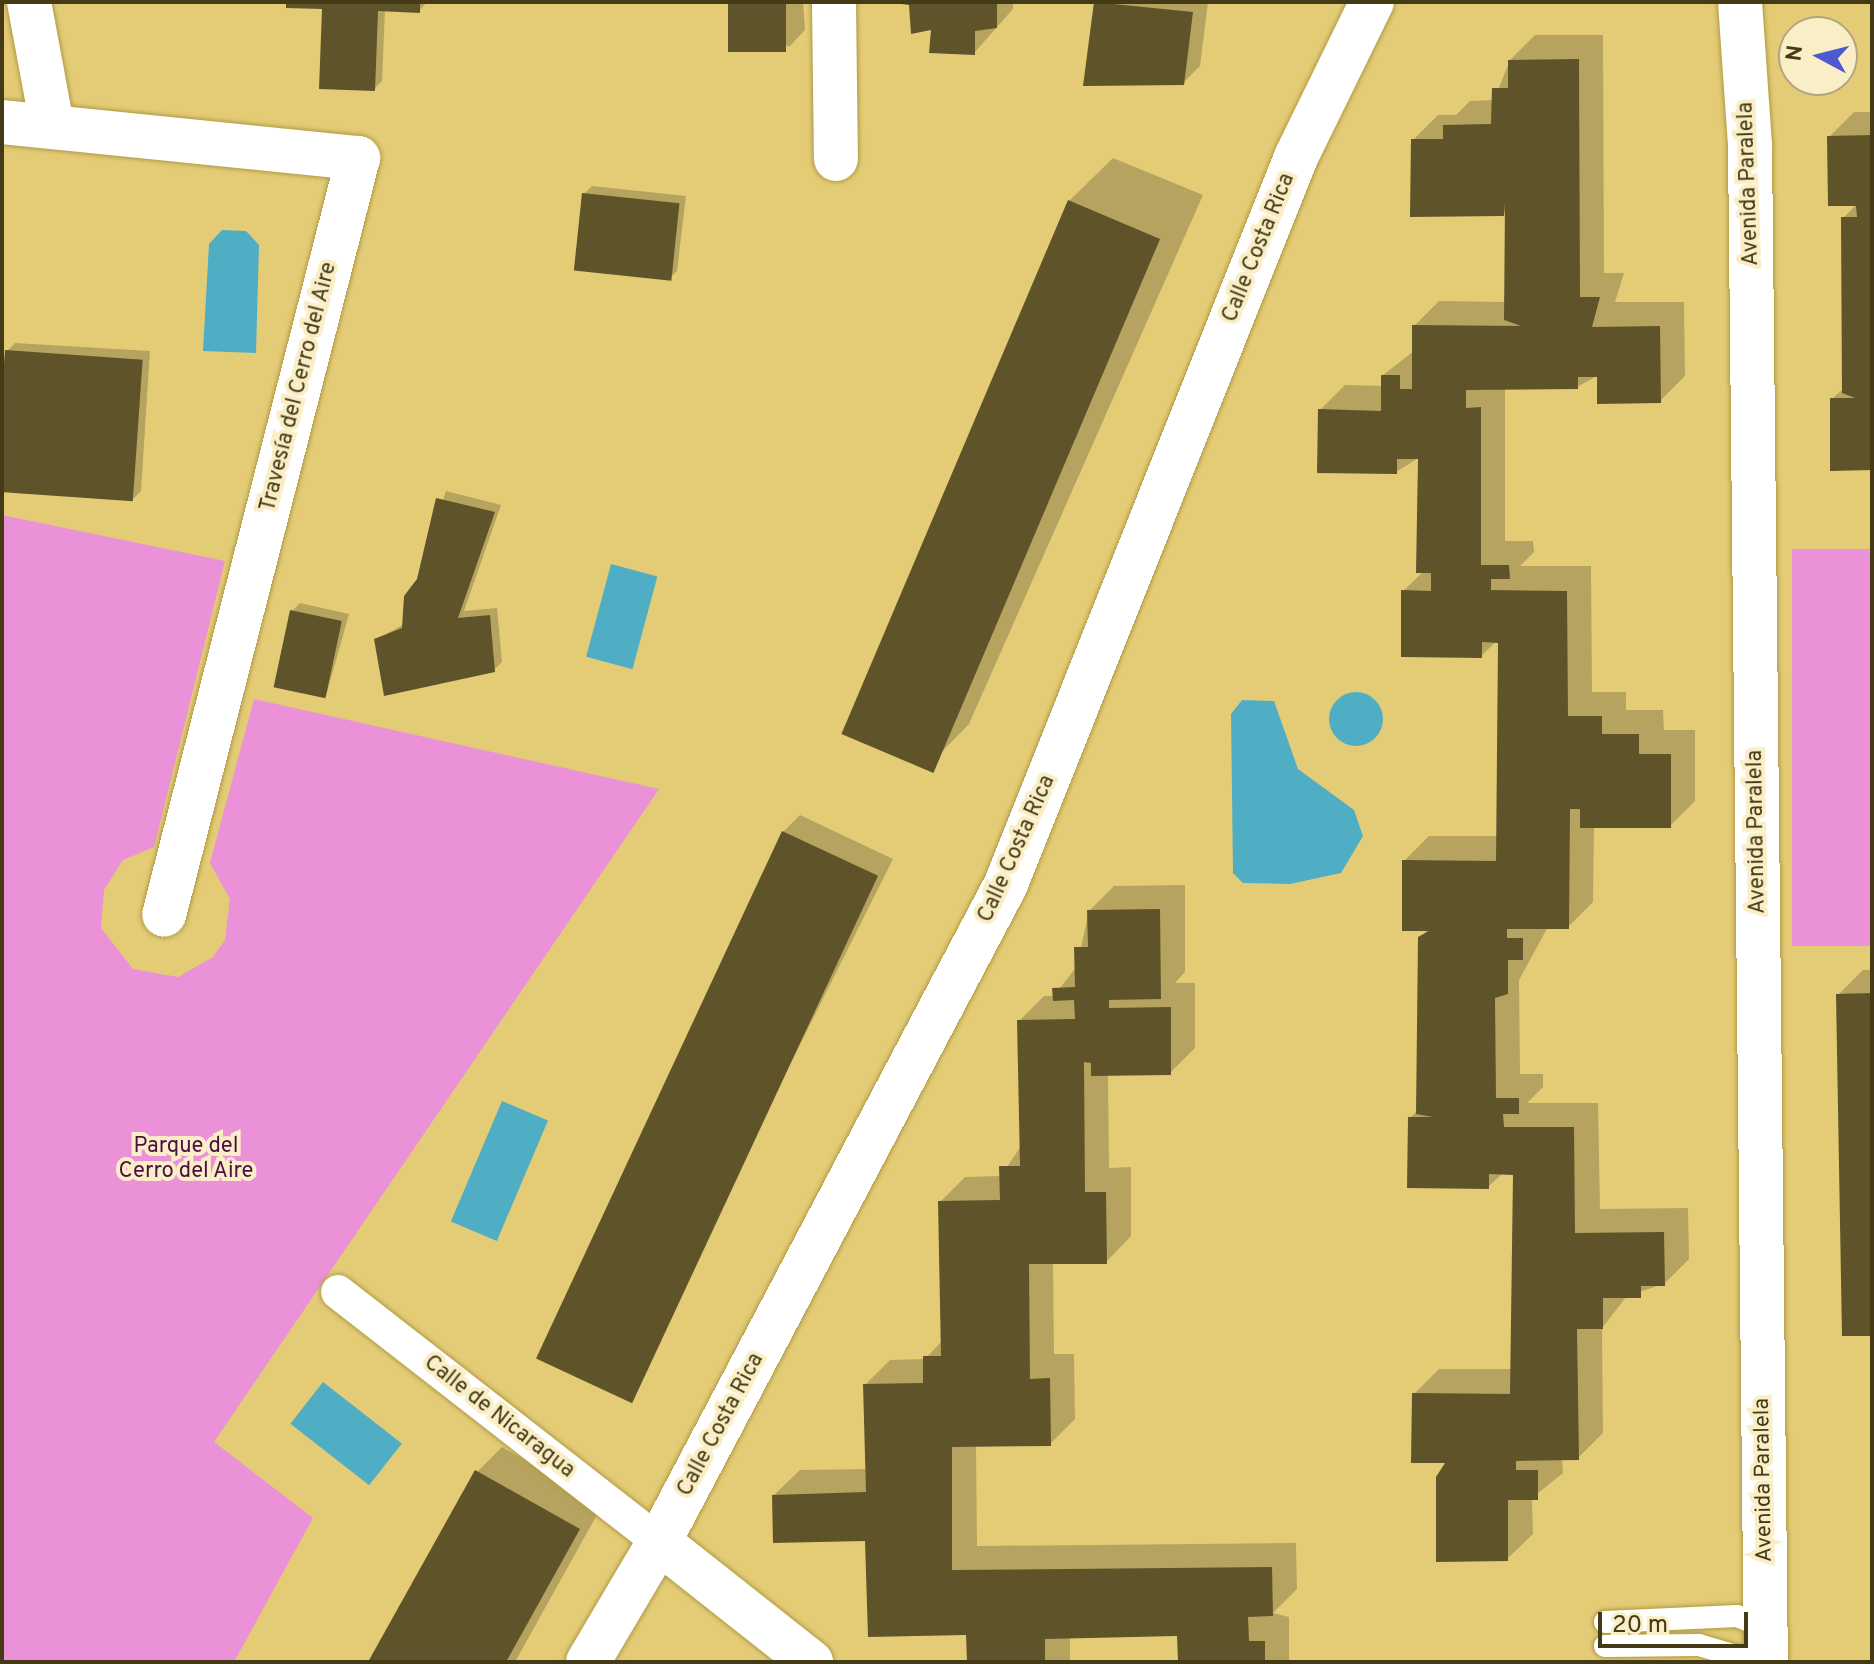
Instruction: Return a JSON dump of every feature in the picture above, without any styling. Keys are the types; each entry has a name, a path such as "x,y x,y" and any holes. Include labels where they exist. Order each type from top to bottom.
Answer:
{"street":[{"path":"29,2 52,125"},
{"path":"834,2 836,159"},
{"name":"Calle Costa Rica","path":"588,1662 659,1542 1006,884 1296,157 1372,2"},
{"name":"Avenida Paralela","path":"1740,2 1750,145 1763,1651"},
{"name":"Travesía del Cerro del Aire","path":"2,122 358,158 164,915"},
{"name":"Calle de Nicaragua","path":"338,1292 659,1542"},
{"path":"659,1542 811,1662"}],"lane":[{"path":"1605,1622 1737,1616 1763,1651"},
{"path":"1605,1646 1699,1645 1763,1651"}],"green space":[{"name":"Parque del Cerro del Aire","path":"2,515 225,561 154,847 123,860 104,890 101,928 133,969 178,977 213,957 225,940 230,899 210,863 254,699 659,789 214,1442 313,1518 234,1662 2,1662"},
{"path":"1792,549 1872,549 1872,946 1792,946"}],"water":[{"path":"222,230 246,231 259,245 256,353 203,351 209,244"},
{"path":"611,564 657,576 633,669 586,657"},
{"path":"1356,692 1375,700 1383,719 1375,738 1356,746 1337,738 1329,719 1337,700"},
{"path":"1242,700 1274,701 1298,769 1354,810 1363,836 1341,873 1290,884 1243,883 1233,873 1231,714"},
{"path":"502,1101 548,1121 497,1241 451,1222"},
{"path":"323,1382 402,1444 369,1485 290,1424"}],"building":[{"path":"286,2 420,2 420,13 378,11 375,91 319,89 322,9 286,8"},
{"path":"728,2 786,2 786,52 728,52"},
{"path":"887,2 997,2 997,28 975,31 975,55 929,53 931,30 911,34 909,5"},
{"path":"1094,2 1193,12 1184,85 1083,86"},
{"path":"1579,59 1580,297 1600,297 1592,327 1660,326 1661,403 1597,404 1597,377 1578,377 1578,389 1466,390 1466,408 1481,407 1481,565 1509,565 1510,579 1491,579 1491,590 1567,591 1568,716 1602,716 1602,734 1639,734 1639,754 1671,754 1671,828 1580,828 1580,809 1570,809 1569,929 1507,929 1507,938 1523,938 1523,960 1508,960 1508,994 1495,998 1496,1098 1519,1098 1519,1114 1503,1114 1504,1127 1574,1127 1575,1233 1664,1232 1665,1286 1641,1286 1641,1298 1603,1298 1603,1329 1577,1329 1579,1460 1516,1461 1516,1470 1538,1470 1538,1500 1508,1500 1508,1561 1436,1562 1436,1477 1445,1463 1411,1463 1412,1393 1510,1394 1513,1175 1489,1174 1489,1189 1407,1188 1408,1117 1433,1117 1416,1114 1418,937 1429,931 1402,931 1402,860 1496,861 1498,643 1482,642 1482,658 1401,657 1401,590 1431,591 1431,573 1416,573 1418,459 1397,459 1397,474 1317,473 1318,409 1381,411 1381,375 1400,375 1400,389 1412,389 1412,325 1521,326 1504,320 1505,202 1504,216 1410,217 1411,139 1443,139 1443,125 1491,124 1492,88 1508,88 1508,60"},
{"path":"1872,135 1872,470 1830,471 1830,398 1855,398 1842,393 1841,217 1857,217 1856,206 1828,206 1827,136"},
{"path":"582,193 679,203 671,281 574,271"},
{"path":"1068,200 1160,239 933,773 841,734"},
{"path":"5,350 143,360 133,501 2,492"},
{"path":"436,498 495,512 458,618 490,615 495,672 384,696 374,639 402,628 404,596 417,579"},
{"path":"290,610 342,621 325,698 274,687"},
{"path":"782,831 878,876 632,1403 536,1358"},
{"path":"1160,909 1161,999 1109,1000 1109,1008 1171,1007 1171,1075 1091,1076 1091,1063 1084,1062 1085,1192 1106,1192 1107,1264 1029,1264 1030,1379 1050,1378 1051,1446 952,1447 952,1570 1272,1567 1273,1616 1248,1617 1249,1641 1265,1641 1265,1662 1178,1662 1177,1636 1045,1639 1045,1662 967,1662 966,1635 868,1637 865,1541 773,1543 772,1495 866,1492 863,1384 923,1383 923,1356 941,1356 938,1201 1000,1200 999,1166 1020,1166 1017,1020 1075,1019 1074,1000 1053,1001 1052,988 1075,987 1074,947 1088,947 1087,910"},
{"path":"1872,993 1872,1336 1842,1336 1836,994"},
{"path":"475,1470 580,1529 506,1662 368,1662"}]}
